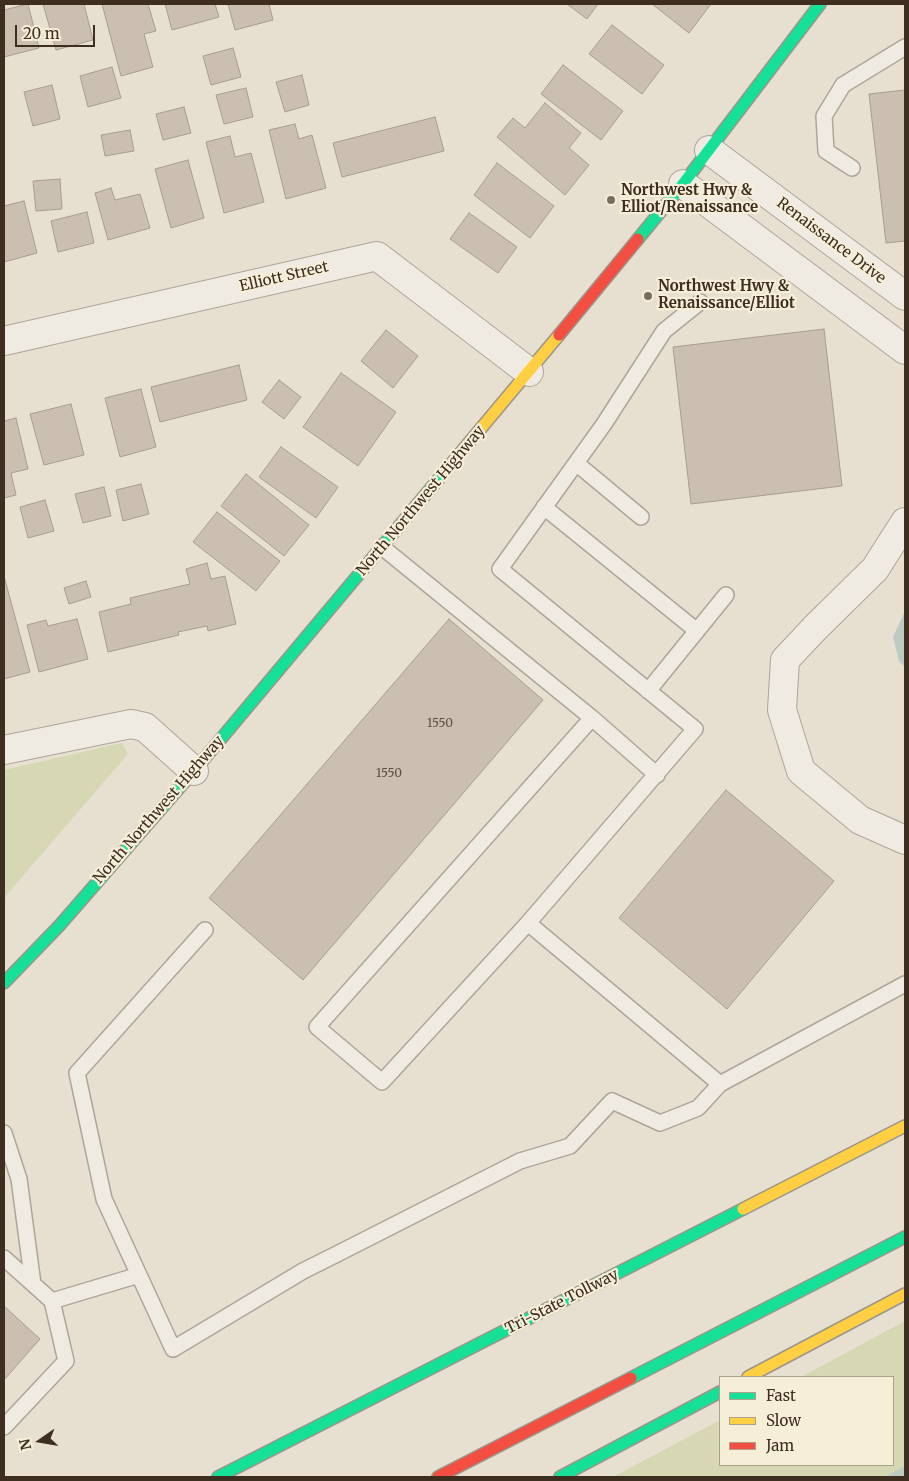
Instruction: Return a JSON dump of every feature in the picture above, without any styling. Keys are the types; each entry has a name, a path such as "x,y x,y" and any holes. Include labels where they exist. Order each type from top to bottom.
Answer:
{"main road":[{"name":"North Northwest Highway","path":"4,983 59,926 194,771 529,372 683,184 820,4"},
{"name":"Tri-State Tollway","path":"218,1477 905,1126"},
{"path":"438,1477 905,1238"},
{"path":"750,1376 905,1294"},
{"path":"560,1477 719,1393"}],"street":[{"name":"Renaissance Drive","path":"709,150 905,296"},
{"path":"683,184 905,350"},
{"name":"Elliott Street","path":"4,341 377,256 529,372"},
{"path":"905,522 875,568 814,628 786,660 782,710 801,771 860,820 905,840"},
{"path":"4,750 131,724 145,727 194,771"}],"lane":[{"path":"852,168 826,151 824,116 843,85 905,47"},
{"path":"592,718 317,1027 382,1082 528,923 695,729 500,570 604,424 664,331 700,302"},
{"path":"576,464 641,517"},
{"path":"544,508 697,631"},
{"path":"382,547 592,718 657,775"},
{"path":"648,691 726,595"},
{"path":"528,923 720,1084"},
{"path":"205,930 77,1073 104,1199 173,1348 320,1263 520,1161 570,1146 612,1101 660,1123 698,1108 720,1084 905,984"},
{"path":"4,1133 19,1178 33,1284"},
{"path":"4,1258 52,1301 66,1361 4,1427"},
{"path":"52,1301 139,1275"}],"green space":[{"path":"122,743 128,754 4,898 4,770"},
{"path":"905,1321 905,1477 613,1477 719,1421 719,1466 894,1466 894,1376 803,1376"}],"shaded area":[{"path":"905,611 905,667 899,661 893,637"},
{"path":"905,1466 905,1477 884,1477"}],"building":[{"path":"28,4 39,48 4,57 4,10"},
{"path":"43,4 84,4 93,40 56,50"},
{"path":"102,4 148,4 156,31 144,34 153,67 121,76"},
{"path":"165,4 215,4 219,17 172,30"},
{"path":"228,4 269,4 273,20 235,30"},
{"path":"567,4 598,4 587,19"},
{"path":"652,4 711,4 689,33"},
{"path":"612,25 664,65 642,94 589,54"},
{"path":"233,48 241,77 211,85 203,56"},
{"path":"563,65 623,111 601,140 541,94"},
{"path":"112,67 121,98 88,107 80,76"},
{"path":"302,75 309,105 285,112 276,82"},
{"path":"52,85 60,119 33,126 24,92"},
{"path":"246,88 253,117 224,124 216,95"},
{"path":"905,90 905,241 886,243 869,94"},
{"path":"545,103 581,133 569,148 589,165 565,195 497,137 513,118 525,128"},
{"path":"184,107 191,133 163,140 156,114"},
{"path":"435,117 444,151 342,177 333,143"},
{"path":"295,124 299,139 312,135 326,188 286,199 269,130"},
{"path":"130,130 134,151 105,156 101,135"},
{"path":"230,136 235,157 251,153 264,202 224,213 206,142"},
{"path":"188,160 204,218 171,228 155,169"},
{"path":"497,163 554,206 530,238 474,195"},
{"path":"60,179 62,209 36,211 33,181"},
{"path":"111,188 115,200 140,194 150,228 108,240 95,193"},
{"path":"24,201 37,253 4,262 4,206"},
{"path":"87,212 94,243 58,252 51,221"},
{"path":"469,213 517,247 498,273 450,239"},
{"path":"824,329 842,486 691,504 673,347"},
{"path":"386,330 418,356 393,388 361,361"},
{"path":"239,365 247,400 160,422 151,387"},
{"path":"341,373 396,412 358,466 303,427"},
{"path":"279,380 301,397 284,419 262,402"},
{"path":"141,389 156,447 120,457 105,398"},
{"path":"71,404 84,455 44,465 30,414"},
{"path":"16,418 28,469 11,473 16,495 4,498 4,421"},
{"path":"281,447 338,487 316,518 259,477"},
{"path":"246,474 309,525 284,556 221,506"},
{"path":"141,484 149,514 123,521 116,490"},
{"path":"104,487 111,516 83,523 75,494"},
{"path":"45,500 54,531 28,538 20,507"},
{"path":"217,512 280,561 256,591 193,542"},
{"path":"207,563 211,579 225,576 236,624 208,631 207,626 178,632 179,635 108,652 99,612 131,604 130,598 190,584 186,569"},
{"path":"4,576 30,672 4,679"},
{"path":"86,581 91,597 69,604 64,588"},
{"path":"77,619 88,659 39,672 27,625 46,620 48,626"},
{"path":"449,619 543,700 303,980 209,898"},
{"path":"726,790 834,881 727,1009 619,918"},
{"path":"4,1306 40,1339 4,1380"}],"traffic: fast":[{"path":"638,239 683,184 820,4"},
{"path":"4,983 59,926 194,771 447,469"},
{"path":"218,1477 743,1209"},
{"path":"631,1378 905,1237"},
{"path":"560,1477 719,1393"}],"traffic: slow":[{"path":"447,469 559,335"},
{"path":"743,1209 905,1126"},
{"path":"750,1376 905,1294"}],"traffic: jam":[{"path":"559,335 638,239"},
{"path":"438,1477 631,1378"}],"place":[{"name":"Northwest Hwy & Elliot/Renaissance","path":"611,200"},
{"name":"Northwest Hwy & Renaissance/Elliot","path":"648,296"}]}
